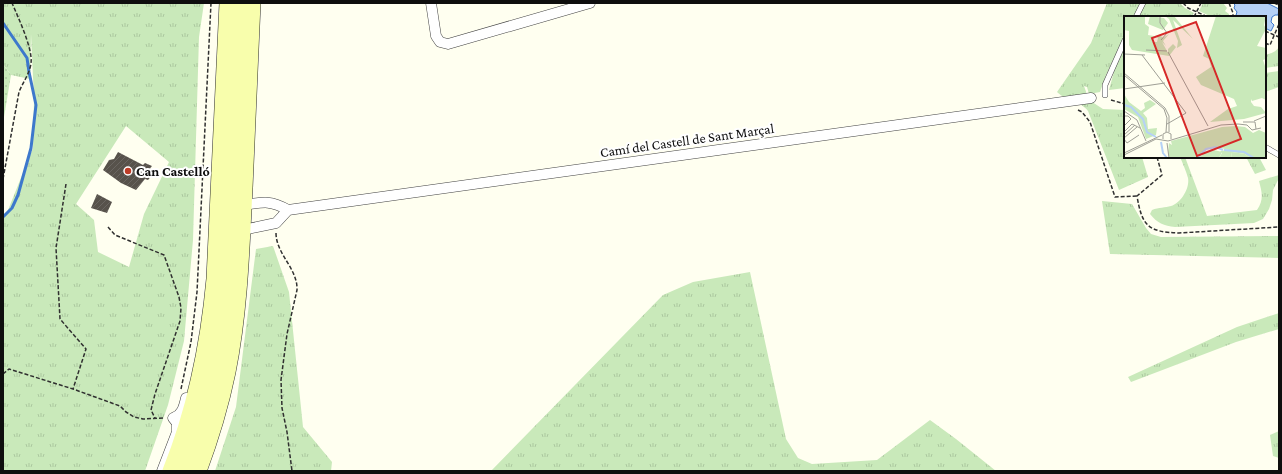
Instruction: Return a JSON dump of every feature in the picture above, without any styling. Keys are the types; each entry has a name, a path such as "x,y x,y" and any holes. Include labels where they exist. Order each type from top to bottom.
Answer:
{"main road":[{"path":"170,471 190,412 208,334 214,279 227,3"},
{"path":"185,471 207,405 217,362 223,318 226,286 240,3"},
{"path":"199,471 214,427 228,372 237,312 243,230 253,3"}],"street":[{"path":"430,3 436,36 440,42 448,44 590,3"},
{"name":"Camí del Castell de Sant Marçal","path":"288,210 1091,98"},
{"path":"243,230 276,223 288,210 271,202 244,205"},
{"path":"162,471 177,432 177,423 173,418 180,414 184,407 196,356 208,334"}],"lane":[{"path":"1136,16 1143,3"},
{"path":"1105,95 1105,85 1124,42"},
{"path":"1266,148 1279,155"}],"path":[{"path":"3,179 19,92 22,83 29,72 31,62 31,53 12,3"},
{"path":"180,394 191,342 197,292 211,3"},
{"path":"1183,3 1188,8 1206,16"},
{"path":"1195,16 1201,3"},
{"path":"1229,3 1233,16"},
{"path":"1274,3 1279,5"},
{"path":"1266,43 1270,45 1279,24"},
{"path":"1266,31 1279,37"},
{"path":"1064,101 1082,112 1090,122 1115,196 1137,196 1162,175 1157,158"},
{"path":"66,184 56,248 60,319 86,350 73,389"},
{"path":"1137,196 1139,209 1148,226 1167,232 1279,227"},
{"path":"276,223 276,237 280,249 296,278 297,284 287,334 281,380 282,408 292,471"},
{"path":"3,374 10,370 73,389 120,406 134,417 143,419 155,418 151,410 155,394 180,321 181,308 179,297 164,256 115,235 108,227"}],"green space":[{"path":"3,3 204,3 199,37 193,240 184,341 168,405 145,471 3,471 3,220 33,148 34,99 31,34 30,79 11,75 3,64","holes":["126,126 169,162 144,214 129,267 98,252 94,220 76,204"]},
{"path":"1107,3 1140,3 1134,16 1124,16 1124,37 1106,75 1100,92 1089,94 1087,87 1084,86 1089,100 1103,109 1124,110 1124,158 1142,158 1148,177 1119,190 1088,111 1085,107 1057,92 1091,43"},
{"path":"1145,3 1180,3 1194,13 1192,16 1138,16"},
{"path":"1203,3 1223,3 1227,8 1225,11 1229,14 1229,16 1210,16 1199,11"},
{"path":"1279,47 1279,66 1266,68 1266,55 1278,49"},
{"path":"1124,48 1124,88 1109,90 1115,68"},
{"path":"3,64 11,75 3,123"},
{"path":"1279,71 1279,87 1266,92 1266,73"},
{"path":"1180,158 1185,158 1207,216 1257,210 1261,203 1262,196 1259,181 1279,175 1279,178 1273,190 1269,209 1263,219 1254,223 1175,227 1164,225 1158,222 1150,214 1152,210 1157,208 1169,207 1175,204 1184,195 1188,186 1188,178"},
{"path":"1247,158 1260,158 1266,170 1255,174"},
{"path":"1102,201 1132,204 1151,234 1161,237 1279,236 1279,258 1110,254"},
{"path":"273,246 289,292 303,427 332,462 331,471 215,471 236,407 256,249"},
{"path":"750,272 786,439 798,458 812,464 877,460 930,420 996,471 491,471 663,295 693,282"},
{"path":"1279,313 1279,329 1236,342 1131,382 1128,377 1237,327"},
{"path":"1279,431 1279,458 1273,456 1270,435"}],"water":[{"path":"1233,3 1267,3 1279,9 1278,15 1272,17 1271,22 1274,25 1271,31 1266,28 1266,16 1238,16 1236,15 1237,12 1234,8 1235,5"}],"building":[{"name":"Can Castelló","path":"118,152 143,165 145,163 152,166 149,170 154,173 148,180 145,179 136,190 121,183 103,170 109,160 114,159"},
{"path":"97,194 112,202 107,213 91,208"}],"waterway":[{"path":"3,23 27,58 36,105 31,148 18,195 12,208 3,217"}],"place":[{"name":"Can Castelló","path":"128,171"}]}
